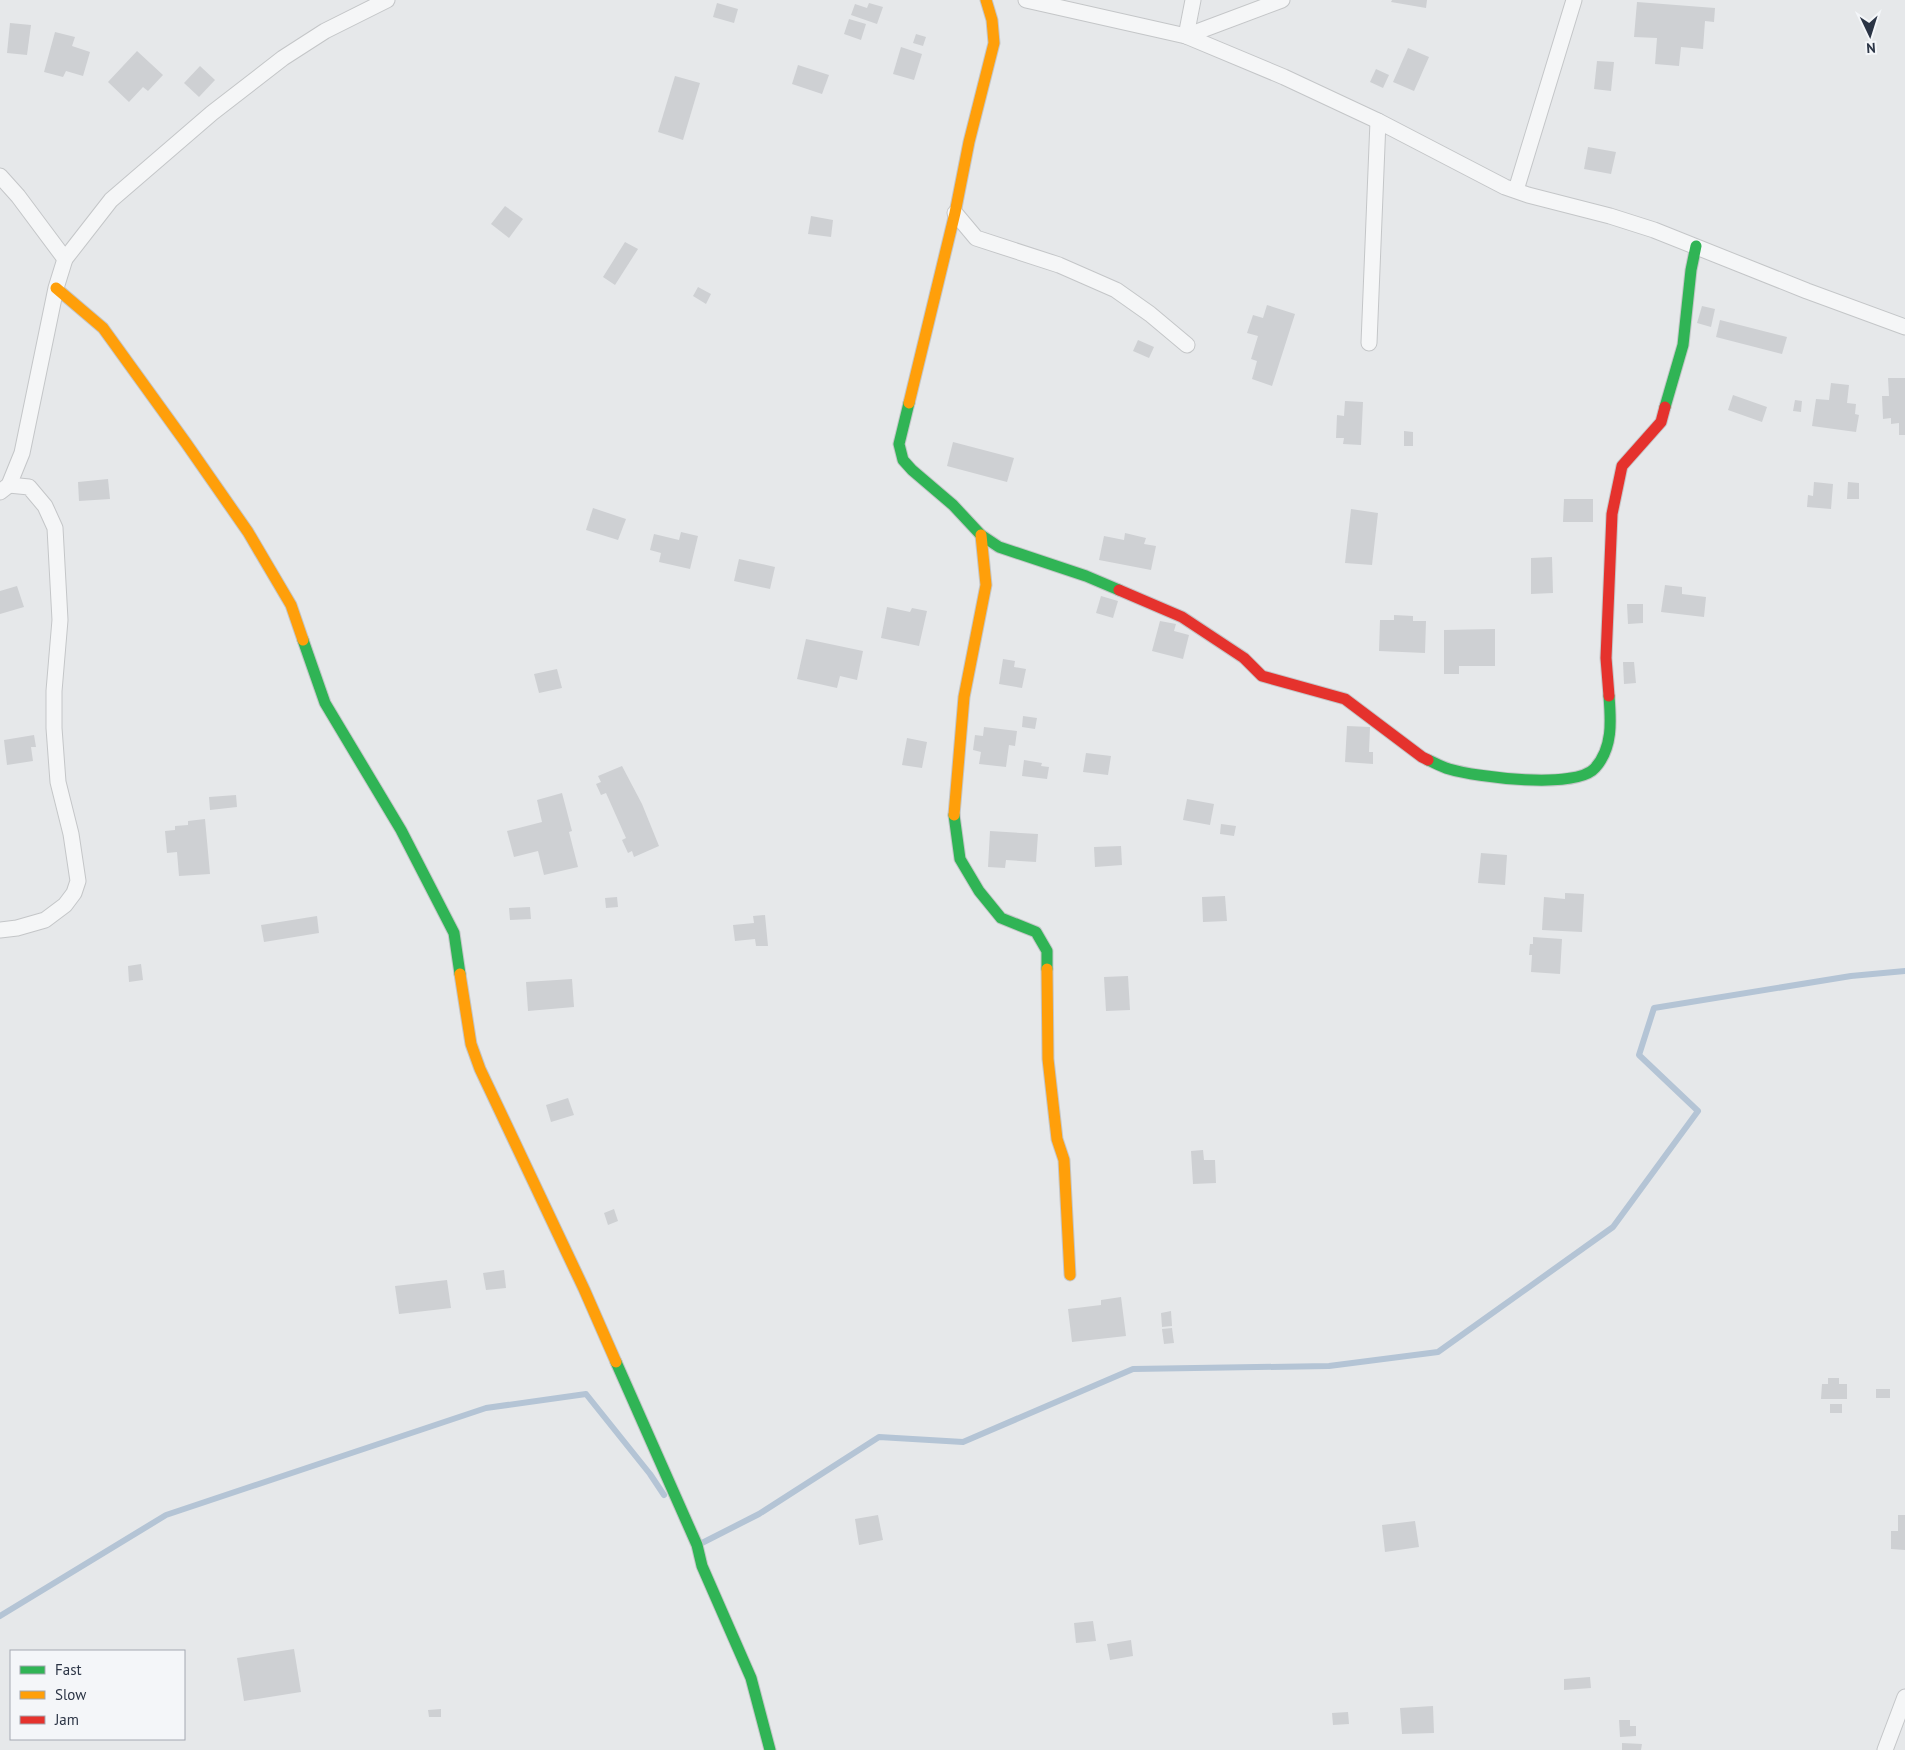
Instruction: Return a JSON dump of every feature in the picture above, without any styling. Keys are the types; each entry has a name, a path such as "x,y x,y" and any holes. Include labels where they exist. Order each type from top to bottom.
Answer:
{"street":[{"path":"0,930 17,928 45,920 64,905 74,894 78,881 72,834 58,782 54,728 54,691 60,620 55,528 45,506 30,487 5,488 22,453 56,288 65,260 111,200 212,113 283,58 324,31 386,0"},
{"path":"986,0 992,20 994,44 969,142 955,213 899,444 903,460 953,504 981,535 999,547 1086,576 1182,617 1244,658 1262,676 1345,699 1422,757 1449,768 1492,776 1546,781 1570,780 1594,770 1608,750 1611,721 1606,658 1612,514 1622,466 1661,422 1683,345 1691,270 1696,246"},
{"path":"1026,0 1186,36 1284,77 1528,195 1610,216 1696,246 1807,291 1905,327"},
{"path":"1186,36 1193,0"},
{"path":"1186,36 1282,0"},
{"path":"1516,190 1574,0"},
{"path":"1369,343 1378,121"},
{"path":"0,176 18,196 65,260"},
{"path":"955,213 976,238 1059,265 1116,290 1150,314 1187,345"},
{"path":"56,288 103,328 248,532 291,605 325,703 401,830 454,934 471,1044 480,1069 584,1289 697,1545 702,1566 751,1678 770,1750"},
{"path":"981,535 986,585 970,655 964,697 954,816 960,859 979,891 1001,918 1036,932 1047,952 1048,1059 1057,1139 1064,1160 1070,1275"},
{"path":"1885,1750 1905,1697"}],"building":[{"path":"1392,0 1427,0 1426,8 1391,2"},
{"path":"1637,2 1715,8 1714,22 1705,21 1703,49 1681,47 1679,66 1655,64 1657,38 1634,37"},
{"path":"717,3 738,9 734,23 713,17"},
{"path":"869,3 883,7 877,24 851,15 855,4 867,8"},
{"path":"849,19 866,24 861,40 844,34"},
{"path":"10,23 31,25 27,55 7,53"},
{"path":"55,32 75,37 72,46 90,52 83,76 66,71 63,77 44,72"},
{"path":"916,34 926,37 923,46 913,43"},
{"path":"901,47 922,54 914,80 893,74"},
{"path":"1408,48 1429,57 1414,91 1393,82"},
{"path":"137,51 163,75 148,91 143,87 129,102 108,82"},
{"path":"1597,61 1614,62 1611,91 1594,89"},
{"path":"798,65 829,75 822,94 792,84"},
{"path":"200,66 215,80 199,97 184,83"},
{"path":"1376,69 1389,75 1383,88 1370,82"},
{"path":"675,76 700,83 683,140 658,132"},
{"path":"1588,147 1616,152 1611,174 1584,169"},
{"path":"505,206 523,219 509,238 491,224"},
{"path":"811,216 833,220 831,237 808,234"},
{"path":"625,242 638,249 615,285 603,277"},
{"path":"698,287 711,294 706,304 693,296"},
{"path":"1267,305 1295,314 1272,386 1252,379 1257,361 1251,359 1258,336 1247,333 1253,315 1263,318"},
{"path":"1702,306 1715,309 1711,327 1697,323"},
{"path":"1720,320 1787,337 1782,354 1716,337"},
{"path":"1138,340 1154,347 1149,358 1133,351"},
{"path":"1888,378 1905,378 1905,435 1899,435 1899,423 1891,424 1891,418 1883,419 1882,396 1889,396"},
{"path":"1831,383 1849,385 1847,403 1856,404 1855,414 1859,415 1856,432 1812,426 1816,399 1829,400"},
{"path":"1733,395 1767,407 1762,422 1728,410"},
{"path":"1795,400 1802,401 1801,412 1793,411"},
{"path":"1345,401 1363,402 1361,445 1343,444 1344,438 1336,438 1337,415 1344,416"},
{"path":"1404,431 1413,432 1413,446 1404,446"},
{"path":"953,442 1014,458 1007,482 947,466"},
{"path":"108,479 110,499 79,501 78,482"},
{"path":"1814,482 1833,484 1831,509 1807,507 1808,495 1813,496"},
{"path":"1848,482 1859,483 1859,499 1847,499"},
{"path":"1564,499 1593,499 1593,522 1563,522"},
{"path":"593,508 626,519 618,540 586,530"},
{"path":"1351,509 1378,513 1372,565 1345,563"},
{"path":"681,532 698,536 690,569 659,562 661,553 650,550 654,534 679,540"},
{"path":"1125,533 1146,538 1144,544 1156,546 1151,570 1099,560 1104,536 1124,540"},
{"path":"1552,557 1553,593 1531,594 1531,558"},
{"path":"739,559 775,567 770,589 734,581"},
{"path":"1665,585 1682,587 1682,594 1706,597 1704,617 1661,612"},
{"path":"17,586 24,607 0,614 0,591"},
{"path":"1101,596 1118,601 1113,618 1096,613"},
{"path":"1627,604 1643,604 1643,623 1628,624"},
{"path":"887,607 910,612 912,608 927,611 919,646 881,638"},
{"path":"1394,615 1413,616 1413,621 1426,621 1425,653 1379,651 1380,620 1394,620"},
{"path":"1160,621 1176,624 1174,631 1189,635 1183,659 1152,651"},
{"path":"1495,629 1495,666 1459,666 1459,674 1444,674 1444,630"},
{"path":"806,639 863,651 857,680 840,676 837,688 797,679"},
{"path":"1003,659 1015,661 1014,667 1026,669 1022,688 999,684"},
{"path":"1623,662 1634,662 1636,683 1624,684"},
{"path":"557,669 562,688 539,693 534,674"},
{"path":"1023,716 1037,718 1035,729 1022,727"},
{"path":"1347,726 1370,727 1369,752 1373,752 1373,764 1345,762"},
{"path":"984,727 1017,731 1015,746 1009,745 1006,767 979,764 981,752 973,750 975,735 983,736"},
{"path":"34,735 36,747 31,747 33,761 7,765 4,740"},
{"path":"907,738 927,742 922,768 902,765"},
{"path":"1086,753 1111,756 1108,775 1083,772"},
{"path":"1024,760 1042,763 1041,766 1049,767 1047,779 1022,776"},
{"path":"622,766 642,804 659,846 634,857 632,851 628,853 622,840 626,838 606,793 601,795 596,784 601,782 598,776"},
{"path":"562,793 572,831 569,832 578,867 544,875 538,851 514,857 507,831 542,822 537,800"},
{"path":"236,795 237,807 210,810 209,797"},
{"path":"1187,799 1214,804 1210,825 1183,820"},
{"path":"205,819 210,874 179,876 177,852 167,853 165,831 175,830 175,826 188,825 188,821"},
{"path":"1221,824 1236,826 1234,836 1220,834"},
{"path":"990,831 1038,834 1036,862 1006,860 1005,868 988,867"},
{"path":"1121,846 1122,865 1095,867 1094,847"},
{"path":"1481,853 1507,855 1505,885 1478,883"},
{"path":"1565,893 1584,894 1582,932 1542,930 1544,897 1565,899"},
{"path":"1225,896 1227,921 1203,922 1202,897"},
{"path":"617,897 618,907 606,908 605,898"},
{"path":"530,907 531,919 510,920 509,908"},
{"path":"765,915 768,946 756,946 755,939 735,941 733,925 754,923 753,916"},
{"path":"317,916 319,933 264,942 261,925"},
{"path":"1533,937 1562,939 1560,974 1531,972 1532,955 1529,955 1530,944 1533,944"},
{"path":"141,964 143,980 129,982 128,966"},
{"path":"1128,976 1130,1010 1106,1011 1104,977"},
{"path":"572,979 574,1007 528,1011 526,982"},
{"path":"568,1098 574,1115 551,1122 546,1105"},
{"path":"1203,1150 1204,1160 1215,1160 1216,1183 1193,1184 1191,1151"},
{"path":"614,1209 618,1221 608,1225 604,1213"},
{"path":"504,1270 506,1288 486,1290 483,1273"},
{"path":"447,1280 451,1308 399,1314 395,1286"},
{"path":"1121,1297 1126,1336 1072,1342 1068,1309 1101,1305 1101,1300"},
{"path":"1171,1311 1172,1326 1162,1327 1161,1313"},
{"path":"1172,1328 1174,1343 1164,1344 1162,1329"},
{"path":"1828,1378 1839,1378 1839,1384 1847,1384 1847,1399 1821,1399 1822,1384 1828,1384"},
{"path":"1876,1389 1890,1389 1890,1398 1876,1398"},
{"path":"1830,1404 1842,1404 1842,1413 1830,1413"},
{"path":"878,1515 883,1540 859,1545 855,1519"},
{"path":"1898,1515 1905,1515 1905,1550 1891,1549 1891,1531 1898,1531"},
{"path":"1415,1521 1419,1547 1385,1552 1382,1525"},
{"path":"1093,1621 1096,1641 1076,1643 1074,1623"},
{"path":"1131,1640 1133,1656 1110,1660 1107,1644"},
{"path":"294,1649 301,1692 244,1701 237,1658"},
{"path":"1590,1677 1591,1688 1564,1690 1564,1679"},
{"path":"1433,1706 1434,1733 1402,1734 1400,1708"},
{"path":"441,1709 441,1717 429,1717 428,1710"},
{"path":"1348,1712 1349,1724 1333,1725 1332,1713"},
{"path":"1619,1720 1630,1720 1630,1726 1636,1726 1636,1736 1620,1737"},
{"path":"1622,1743 1642,1744 1641,1750 1622,1750"}],"waterway":[{"path":"700,1544 759,1514 879,1437 963,1442 1133,1369 1329,1366 1438,1352 1613,1227 1698,1111 1639,1055 1654,1008 1851,976 1905,971"},
{"path":"0,1616 166,1515 486,1408 586,1394 650,1474 664,1495"}],"traffic: fast":[{"path":"1665,407 1683,345 1691,270 1696,246"},
{"path":"909,403 899,444 903,460 953,505 981,535 999,547 1086,576 1119,590"},
{"path":"303,640 325,703 401,830 454,933 460,974"},
{"path":"1428,760 1449,769 1502,778 1548,780 1568,779 1584,775 1595,768 1601,760 1608,743 1610,734 1609,696"},
{"path":"954,815 960,859 979,891 1001,918 1036,932 1047,951 1047,969"},
{"path":"616,1362 697,1545 702,1566 751,1678 770,1750"}],"traffic: slow":[{"path":"909,403 955,213 969,142 994,43 992,20 986,0"},
{"path":"56,288 103,328 186,443 248,532 291,605 303,640"},
{"path":"954,815 964,697 986,585 981,535"},
{"path":"1047,969 1048,1059 1057,1139 1064,1160 1070,1275"},
{"path":"460,974 471,1044 480,1069 584,1289 616,1362"}],"traffic: jam":[{"path":"1609,696 1606,658 1612,514 1622,466 1661,422 1665,407"},
{"path":"1119,590 1182,617 1244,658 1262,676 1345,699 1428,760"}]}
